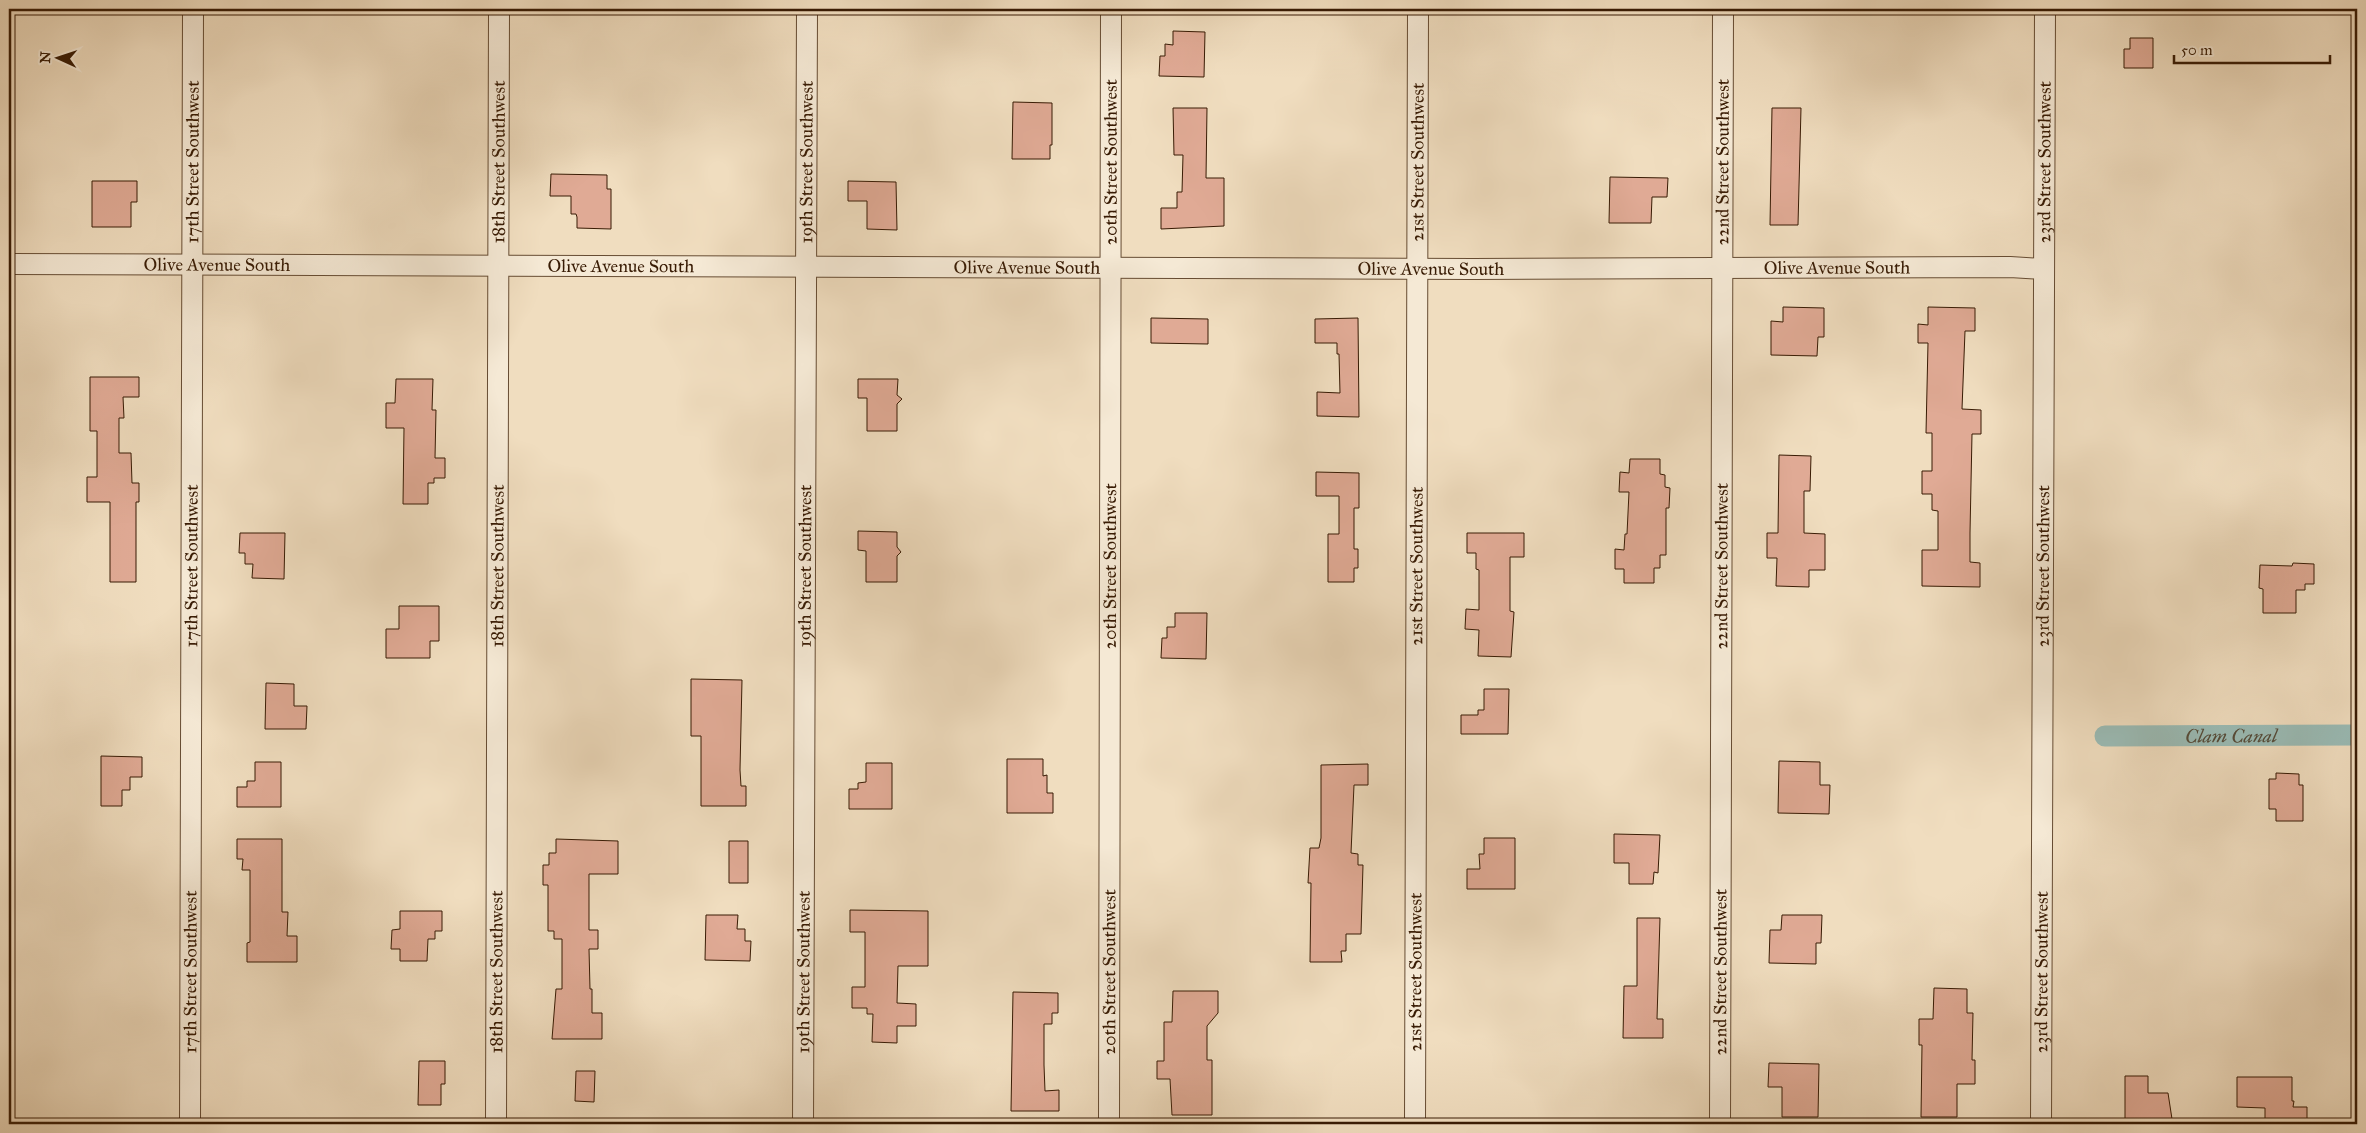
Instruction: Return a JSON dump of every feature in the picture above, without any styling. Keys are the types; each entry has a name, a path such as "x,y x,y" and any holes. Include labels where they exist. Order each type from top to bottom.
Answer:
{"street":[{"name":"17th Street Southwest","path":"190,1124 193,9"},
{"name":"18th Street Southwest","path":"496,1124 499,9"},
{"name":"19th Street Southwest","path":"803,1124 807,9"},
{"name":"20th Street Southwest","path":"1109,1124 1111,9"},
{"name":"21st Street Southwest","path":"1415,1124 1418,9"},
{"name":"22nd Street Southwest","path":"1720,1124 1723,9"},
{"name":"23rd Street Southwest","path":"2041,1124 2045,9"},
{"name":"Olive Avenue South","path":"9,264 193,266 2043,269"}],"building":[{"path":"1173,31 1205,32 1204,77 1159,76 1160,56 1165,56 1165,44 1173,45"},
{"path":"2130,38 2153,38 2153,68 2124,68 2124,49 2130,49"},
{"path":"1013,102 1052,103 1050,159 1012,159"},
{"path":"1173,108 1207,108 1206,178 1224,178 1224,226 1161,229 1161,208 1177,208 1177,192 1182,192 1183,155 1174,155"},
{"path":"1772,108 1801,108 1798,225 1770,225"},
{"path":"551,174 607,175 607,189 611,189 611,229 577,228 576,214 571,214 571,196 550,196"},
{"path":"1610,177 1668,178 1667,197 1652,197 1651,223 1609,223"},
{"path":"92,181 137,181 137,202 131,202 131,227 92,227"},
{"path":"848,181 896,182 897,230 867,229 867,201 848,201"},
{"path":"1783,307 1824,308 1824,337 1818,337 1817,356 1771,355 1771,321 1783,322"},
{"path":"1928,307 1975,308 1975,331 1965,331 1962,409 1981,410 1981,434 1972,434 1970,533 1970,562 1980,563 1980,587 1922,586 1922,550 1938,550 1938,511 1932,510 1932,494 1922,494 1922,471 1932,471 1932,433 1926,433 1928,343 1918,343 1918,324 1928,325"},
{"path":"1151,318 1208,319 1208,344 1151,343"},
{"path":"1358,318 1359,417 1317,416 1317,392 1340,393 1337,343 1315,343 1315,319"},
{"path":"90,377 139,377 139,397 123,397 124,418 119,418 119,453 131,453 132,483 139,483 139,502 136,502 136,582 110,582 110,502 87,502 87,477 97,477 97,431 90,431"},
{"path":"396,379 433,379 432,410 436,410 435,458 445,458 445,478 434,478 434,483 428,483 428,504 403,504 404,428 386,428 386,403 395,403"},
{"path":"858,379 898,379 897,395 902,399 897,404 897,431 867,431 867,398 858,398"},
{"path":"1779,455 1811,456 1810,491 1804,491 1804,533 1825,534 1825,570 1809,570 1809,587 1776,586 1777,558 1767,558 1767,533 1778,533"},
{"path":"1630,459 1660,459 1660,474 1665,475 1665,487 1670,488 1669,508 1666,508 1666,555 1660,555 1660,568 1654,568 1654,583 1624,583 1624,569 1615,569 1615,549 1624,550 1625,534 1627,534 1629,492 1619,492 1620,472 1629,473"},
{"path":"1316,472 1359,473 1359,508 1354,508 1354,549 1358,549 1358,568 1354,568 1354,582 1328,582 1328,534 1339,534 1339,496 1316,496"},
{"path":"858,531 897,532 897,547 901,552 897,556 897,582 866,582 866,551 858,550"},
{"path":"240,533 285,533 284,579 252,578 253,564 245,564 245,553 239,553"},
{"path":"1467,533 1524,533 1524,557 1510,557 1510,611 1514,612 1511,657 1478,656 1479,630 1465,629 1466,609 1479,610 1479,570 1476,569 1476,553 1467,553"},
{"path":"2293,563 2314,564 2314,584 2305,584 2305,590 2296,590 2296,613 2263,613 2263,589 2259,588 2260,565 2292,566"},
{"path":"399,606 439,606 439,641 430,641 430,658 386,658 386,629 399,629"},
{"path":"1175,613 1207,613 1206,659 1161,658 1162,638 1167,638 1167,627 1175,627"},
{"path":"691,679 742,680 740,770 741,786 746,786 746,806 701,806 701,736 691,736"},
{"path":"266,683 294,684 294,706 307,706 306,729 265,729"},
{"path":"1484,689 1509,689 1508,734 1461,734 1461,715 1478,715 1478,710 1484,710"},
{"path":"101,756 142,757 142,777 130,777 130,790 122,790 122,806 101,806"},
{"path":"1007,759 1043,759 1043,776 1047,775 1047,793 1053,793 1053,813 1007,813"},
{"path":"1779,761 1820,762 1820,785 1830,785 1829,814 1778,813"},
{"path":"255,762 281,762 281,807 237,807 237,787 247,787 247,781 255,781"},
{"path":"866,763 892,763 892,809 849,809 849,789 858,789 858,783 866,782"},
{"path":"1368,764 1368,785 1354,785 1351,853 1358,854 1358,865 1363,865 1361,934 1346,934 1346,951 1341,951 1342,962 1310,962 1311,883 1308,883 1310,848 1319,848 1321,838 1321,765"},
{"path":"2276,773 2299,774 2299,785 2303,785 2303,821 2276,821 2276,809 2269,809 2269,779 2276,779"},
{"path":"1614,834 1660,835 1658,873 1654,872 1653,884 1629,884 1629,863 1614,863"},
{"path":"1484,838 1515,838 1515,889 1467,889 1467,869 1480,869 1479,854 1484,854"},
{"path":"237,839 282,839 282,912 288,912 287,936 297,936 297,962 247,962 247,943 250,942 250,870 242,870 243,859 237,859"},
{"path":"556,839 618,841 618,874 589,874 589,930 598,930 598,949 589,949 590,989 592,989 592,1013 602,1013 602,1039 552,1039 556,989 562,989 562,939 554,939 554,931 548,931 548,885 543,885 543,865 549,865 549,853 556,853"},
{"path":"729,841 748,841 748,883 729,883"},
{"path":"850,910 928,911 928,966 898,966 897,1003 916,1004 916,1026 897,1026 897,1043 872,1042 873,1014 867,1014 867,1008 852,1008 852,987 865,987 865,932 850,932"},
{"path":"400,911 442,911 442,931 435,931 435,939 428,939 427,961 400,961 400,949 391,949 392,930 400,929"},
{"path":"706,915 738,915 737,929 745,929 745,941 751,941 750,961 705,960"},
{"path":"1782,915 1822,915 1821,943 1816,943 1816,964 1769,963 1770,930 1781,930"},
{"path":"1637,918 1660,918 1657,1019 1663,1019 1663,1038 1623,1038 1624,986 1637,986"},
{"path":"1934,988 1967,989 1967,1013 1973,1013 1972,1060 1975,1060 1975,1084 1957,1084 1957,1117 1921,1117 1922,1045 1919,1045 1919,1019 1933,1019"},
{"path":"1173,991 1218,991 1218,1013 1207,1026 1207,1060 1212,1060 1212,1115 1172,1115 1170,1079 1157,1079 1157,1061 1164,1061 1164,1022 1172,1022"},
{"path":"1013,992 1058,993 1058,1013 1052,1013 1052,1024 1044,1024 1044,1065 1045,1091 1059,1090 1059,1111 1011,1111"},
{"path":"419,1061 445,1061 445,1084 441,1084 441,1105 418,1105"},
{"path":"1769,1063 1819,1064 1818,1117 1782,1117 1782,1087 1768,1087"},
{"path":"576,1071 595,1071 594,1102 575,1101"},
{"path":"2125,1076 2148,1076 2148,1093 2168,1093 2172,1119 2125,1120"},
{"path":"2237,1077 2292,1077 2293,1107 2307,1107 2307,1124 2265,1124 2265,1108 2237,1107"}],"waterway":[{"name":"Clam Canal","path":"2105,736 2357,735"}]}
